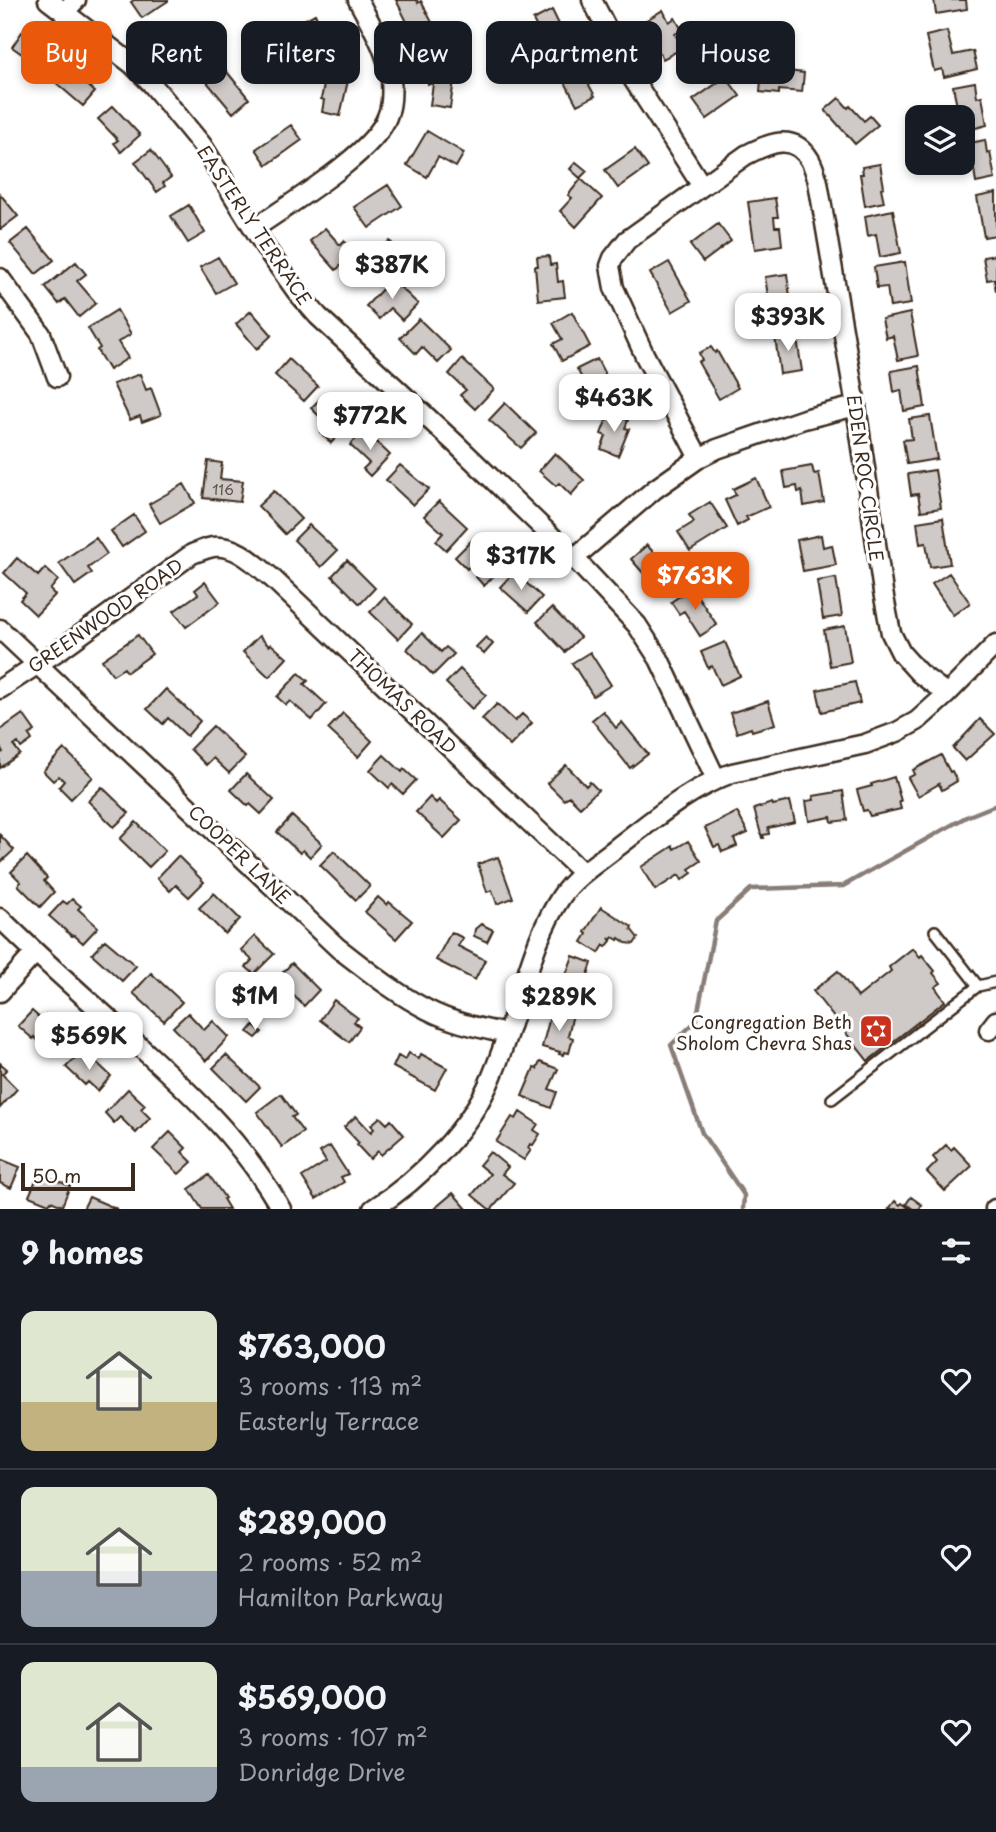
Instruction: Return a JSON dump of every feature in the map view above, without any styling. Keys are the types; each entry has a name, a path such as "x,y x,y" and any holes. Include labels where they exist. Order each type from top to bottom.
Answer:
{"street":[{"name":"EASTERLY TERRACE","path":"48,0 70,6 151,83 202,145 267,250 318,316 574,558 637,625 659,659 716,779"},
{"path":"255,228 344,165 375,137 387,119 391,101 391,78 381,45 358,0"},
{"path":"593,0 633,79 702,186"},
{"name":"EDEN ROC CIRCLE","path":"699,458 645,356 614,288 610,267 613,258 627,240 746,155 764,146 789,142 800,148 810,160 818,182 891,633 901,653 919,673 947,694"},
{"path":"0,278 41,334 57,377"},
{"path":"574,558 655,489 699,458 717,449 804,419 856,406"},
{"name":"GREENWOOD ROAD","path":"0,689 61,649 192,554 213,547"},
{"name":"THOMAS ROAD","path":"213,547 234,550 246,556 272,578 583,873"},
{"name":"COOPER LANE","path":"0,629 338,948 382,982 429,1011 457,1022 508,1034"},
{"path":"373,1209 413,1179 449,1143 476,1108 492,1078 540,936 562,895 583,873 681,799 716,779 732,773 865,744 917,721 996,644"},
{"path":"0,918 35,953 162,1066 218,1122 254,1168 281,1209"},
{"path":"0,992 35,953"}],"lane":[{"path":"935,931 978,986"},
{"path":"832,1099 978,986 996,982"}],"building":[{"path":"396,0 417,0 418,3 421,1 431,21 406,21"},
{"path":"934,0 966,0 967,9 936,14"},
{"path":"168,1 142,18 131,2"},
{"path":"552,10 557,21 534,21"},
{"path":"663,10 669,22 675,18 676,52 663,59 662,21 645,21"},
{"path":"315,14 318,21 302,21"},
{"path":"947,31 953,55 973,51 977,69 944,77 942,69 934,71 926,36"},
{"path":"21,34 21,53 12,47"},
{"path":"227,72 249,99 233,113 209,84 227,84"},
{"path":"795,72 804,73 802,92 760,92 761,84 795,84"},
{"path":"975,82 977,97 982,96 987,125 975,128 975,105 957,105 953,86"},
{"path":"57,84 86,84 95,92 83,106"},
{"path":"324,84 347,84 340,116 322,112 324,100 321,99"},
{"path":"433,84 453,84 450,108 430,105"},
{"path":"566,84 590,84 595,96 577,105"},
{"path":"716,84 731,84 740,96 707,119 693,100"},
{"path":"839,98 864,121 870,116 878,125 855,144 825,110"},
{"path":"113,106 140,135 121,152 114,143 118,140 98,119"},
{"path":"291,125 302,140 267,165 256,149"},
{"path":"427,131 464,153 456,167 438,157 427,177 407,165"},
{"path":"985,140 995,179 976,183 975,142"},
{"path":"635,149 648,167 618,188 605,170"},
{"path":"151,150 171,177 157,192 135,162"},
{"path":"576,162 587,171 580,178 570,169"},
{"path":"880,164 884,202 865,206 860,174 863,174 862,167"},
{"path":"581,179 602,198 576,227 560,211 572,198 568,195"},
{"path":"388,185 402,206 369,228 354,207"},
{"path":"996,193 996,235 984,237 977,197"},
{"path":"0,194 18,216 1,229 0,229"},
{"path":"775,198 778,217 774,217 775,227 780,227 782,245 755,249 748,202"},
{"path":"189,205 205,233 188,243 171,216"},
{"path":"893,210 901,253 880,257 876,234 868,236 865,216"},
{"path":"718,224 731,241 703,262 690,245"},
{"path":"325,228 340,245 344,241 355,253 336,270 310,241"},
{"path":"28,229 54,260 36,274 10,243"},
{"path":"390,241 402,256 391,264 380,248"},
{"path":"996,255 996,291 994,279 987,280 983,257"},
{"path":"549,256 550,265 556,264 558,282 563,281 565,297 538,300 535,266 538,266 537,257"},
{"path":"218,257 234,283 216,293 200,267"},
{"path":"76,262 86,274 77,281 96,303 79,317 65,299 59,304 45,287"},
{"path":"669,262 691,301 672,312 650,273"},
{"path":"905,262 911,304 890,307 887,287 877,288 874,267"},
{"path":"787,274 792,312 771,315 765,277"},
{"path":"392,279 418,304 402,320 390,308 379,319 366,306"},
{"path":"117,310 131,334 118,342 128,358 109,370 88,328"},
{"path":"251,311 272,335 257,349 236,324"},
{"path":"572,312 590,346 562,361 553,344 562,339 553,323"},
{"path":"910,313 918,356 898,360 893,336 886,338 882,319"},
{"path":"419,319 451,350 438,363 422,347 416,354 400,338"},
{"path":"796,332 802,371 780,374 775,336"},
{"path":"711,347 715,353 717,351 738,388 719,399 698,362 702,360 699,353"},
{"path":"289,359 318,386 304,401 275,375"},
{"path":"462,359 494,389 475,409 460,395 466,390 449,374"},
{"path":"597,359 615,394 595,404 577,369"},
{"path":"919,366 925,407 904,411 901,390 894,392 891,371"},
{"path":"140,374 146,390 151,388 161,415 142,422 140,416 130,420 113,384"},
{"path":"326,393 353,420 331,443 321,433 329,426 311,408"},
{"path":"505,403 536,433 521,448 489,420"},
{"path":"609,413 628,420 625,428 629,429 618,456 601,449 606,436 601,434"},
{"path":"930,416 937,459 907,464 903,440 912,439 909,419"},
{"path":"364,430 390,455 370,476 363,469 369,463 350,445"},
{"path":"555,453 584,480 571,495 559,483 556,486 539,471"},
{"path":"208,461 222,463 220,479 243,481 240,502 203,498"},
{"path":"400,465 429,489 413,505 386,480"},
{"path":"812,466 814,474 819,473 824,502 804,506 802,491 798,492 797,486 786,488 783,471"},
{"path":"935,470 941,508 921,511 918,494 911,495 908,474"},
{"path":"756,478 769,507 746,517 748,520 737,526 725,500 736,495 733,489"},
{"path":"184,484 195,503 160,523 149,504"},
{"path":"274,491 301,519 285,534 258,506"},
{"path":"439,501 467,527 446,550 436,541 443,533 424,516"},
{"path":"710,502 727,528 690,551 678,532 694,522 689,515"},
{"path":"134,515 145,531 122,547 111,531"},
{"path":"943,518 950,564 930,567 926,543 920,544 917,522"},
{"path":"309,525 337,551 321,567 294,540"},
{"path":"821,535 823,547 832,545 836,565 803,571 797,540"},
{"path":"476,536 505,564 484,586 476,577 483,570 474,562 467,569 455,557"},
{"path":"96,538 107,554 88,568 92,573 75,585 59,563"},
{"path":"647,545 672,574 656,588 631,559"},
{"path":"17,558 38,576 45,568 58,580 50,590 55,595 36,615 20,600 26,593 4,573"},
{"path":"347,560 375,588 360,604 332,576"},
{"path":"514,572 542,597 528,612 500,587"},
{"path":"949,573 970,603 953,615 932,584"},
{"path":"836,578 842,616 823,619 817,581"},
{"path":"205,582 220,602 186,627 174,611 198,594 195,590"},
{"path":"692,588 717,625 700,636 684,611 679,614 671,602"},
{"path":"384,597 412,624 398,639 370,612"},
{"path":"552,608 580,637 565,652 537,622"},
{"path":"845,626 851,662 830,666 824,630"},
{"path":"422,633 441,652 446,647 454,654 433,675 407,649"},
{"path":"138,635 152,654 127,672 124,668 113,675 102,660"},
{"path":"259,636 287,658 269,677 243,652"},
{"path":"486,637 493,644 484,654 476,647"},
{"path":"725,642 740,676 721,685 712,666 708,668 701,652"},
{"path":"590,652 611,685 593,696 572,663"},
{"path":"460,669 486,695 472,709 446,683"},
{"path":"299,673 308,681 304,684 326,704 312,720 290,701 286,705 277,697"},
{"path":"855,682 860,703 822,712 817,690"},
{"path":"166,689 200,721 187,736 168,718 163,724 147,709"},
{"path":"768,701 775,724 737,733 730,713"},
{"path":"497,704 515,721 522,714 532,723 510,746 482,719"},
{"path":"603,711 616,728 622,722 648,754 630,768 592,720"},
{"path":"343,713 372,741 358,757 328,729"},
{"path":"23,714 35,731 29,735 32,740 21,748 18,743 14,746 20,754 0,768 0,754 3,752 0,747 0,730"},
{"path":"980,719 995,734 965,761 953,748"},
{"path":"213,726 245,757 229,773 213,758 206,765 190,749"},
{"path":"64,749 93,777 71,799 59,787 64,781 59,776 53,781 43,771"},
{"path":"384,755 402,772 404,769 416,780 403,794 392,784 389,788 370,770"},
{"path":"941,755 957,781 942,790 939,784 918,796 908,778 915,774 913,770"},
{"path":"566,765 586,786 590,782 598,790 580,807 569,796 564,800 547,783"},
{"path":"246,774 274,800 261,814 231,790"},
{"path":"894,777 901,809 870,816 867,810 863,811 857,790"},
{"path":"102,787 129,813 114,827 88,801"},
{"path":"843,791 847,820 832,822 831,817 809,821 806,801 814,800 813,796"},
{"path":"430,797 436,803 439,800 461,820 444,838 416,812"},
{"path":"790,801 795,822 768,828 769,834 763,835 762,838 754,809"},
{"path":"737,812 748,833 734,839 737,846 722,852 719,845 714,847 705,828"},
{"path":"292,816 322,844 310,857 303,850 300,853 277,832"},
{"path":"136,822 165,851 149,867 120,839"},
{"path":"0,835 14,850 0,863"},
{"path":"688,841 701,861 689,869 692,873 682,880 679,875 655,890 641,867 673,846 674,849"},
{"path":"334,851 370,886 356,900 320,865"},
{"path":"27,856 47,878 44,881 54,892 40,907 18,885 21,882 11,872"},
{"path":"178,856 204,882 189,897 176,885 170,891 157,878"},
{"path":"498,857 513,898 497,904 492,890 487,892 478,864"},
{"path":"214,893 240,919 225,934 199,908"},
{"path":"378,897 387,905 389,902 412,921 396,939 365,912"},
{"path":"72,899 81,906 78,909 98,927 83,943 49,916 63,901 67,904"},
{"path":"601,907 632,927 638,938 634,944 619,938 609,938 611,941 606,947 604,945 599,953 582,942 587,934 585,932"},
{"path":"481,924 493,930 487,942 474,936 475,929"},
{"path":"451,932 463,938 458,946 485,960 475,980 436,960"},
{"path":"255,936 274,954 254,974 246,967 252,960 241,950"},
{"path":"105,940 136,966 122,981 92,954"},
{"name":"Congregation Beth Sholom Chevra Shas","path":"913,948 935,971 933,973 941,983 935,987 945,1001 868,1061 813,991 838,971 858,997 891,971 889,967"},
{"path":"573,956 592,963 578,1004 558,996"},
{"path":"292,963 319,990 304,1006 286,988 277,997 268,988"},
{"path":"151,973 182,1002 164,1021 133,993"},
{"path":"334,1000 358,1018 354,1022 360,1027 349,1042 320,1020"},
{"path":"554,1009 573,1014 568,1036 573,1038 569,1053 564,1052 563,1055 542,1047"},
{"path":"32,1011 42,1020 46,1015 62,1029 45,1047 18,1026"},
{"path":"188,1013 204,1030 213,1021 229,1037 206,1061 173,1027"},
{"path":"254,1025 262,1032 256,1038 248,1032"},
{"path":"81,1052 111,1076 98,1091 88,1082 85,1085 66,1067"},
{"path":"409,1053 419,1059 421,1054 447,1068 435,1090 393,1067 398,1056 405,1060"},
{"path":"226,1055 260,1087 246,1101 213,1068"},
{"path":"540,1062 558,1069 549,1089 557,1092 551,1108 522,1096 534,1068 537,1069"},
{"path":"0,1063 7,1069 2,1074 17,1089 0,1108"},
{"path":"128,1089 145,1105 141,1109 150,1118 136,1133 120,1117 114,1123 105,1113"},
{"path":"281,1094 296,1115 292,1117 303,1132 282,1147 257,1112"},
{"path":"520,1112 538,1124 534,1130 540,1134 533,1145 530,1144 528,1148 531,1150 524,1160 496,1142 512,1117 516,1119"},
{"path":"356,1116 371,1132 374,1129 371,1125 380,1117 387,1124 391,1120 404,1135 381,1155 378,1151 370,1159 344,1127"},
{"path":"170,1132 186,1148 182,1152 192,1162 179,1174 153,1149"},
{"path":"946,1145 951,1150 954,1147 972,1166 945,1191 927,1172 937,1162 933,1157"},
{"path":"330,1146 348,1174 341,1177 344,1182 316,1199 302,1177 326,1162 320,1152"},
{"path":"490,1152 508,1167 502,1174 514,1183 492,1209 472,1195 490,1174 479,1165"},
{"path":"0,1159 20,1167 11,1188 0,1183"},
{"path":"39,1173 70,1186 62,1206 29,1196"},
{"path":"209,1175 225,1198 223,1199 229,1209 202,1209 189,1189"},
{"path":"453,1193 467,1209 434,1209"},
{"path":"89,1197 117,1209 83,1209"},
{"path":"911,1197 922,1205 919,1209 913,1209 906,1204"},
{"path":"895,1201 900,1205 902,1203 910,1209 889,1209"}],"waterway":[{"path":"743,1209 744,1195 702,1133 671,1045 696,1021 716,921 751,889 843,886 966,817 996,805"}],"place":[{"name":"Congregation Beth Sholom Chevra Shas","path":"876,1031"}]}
